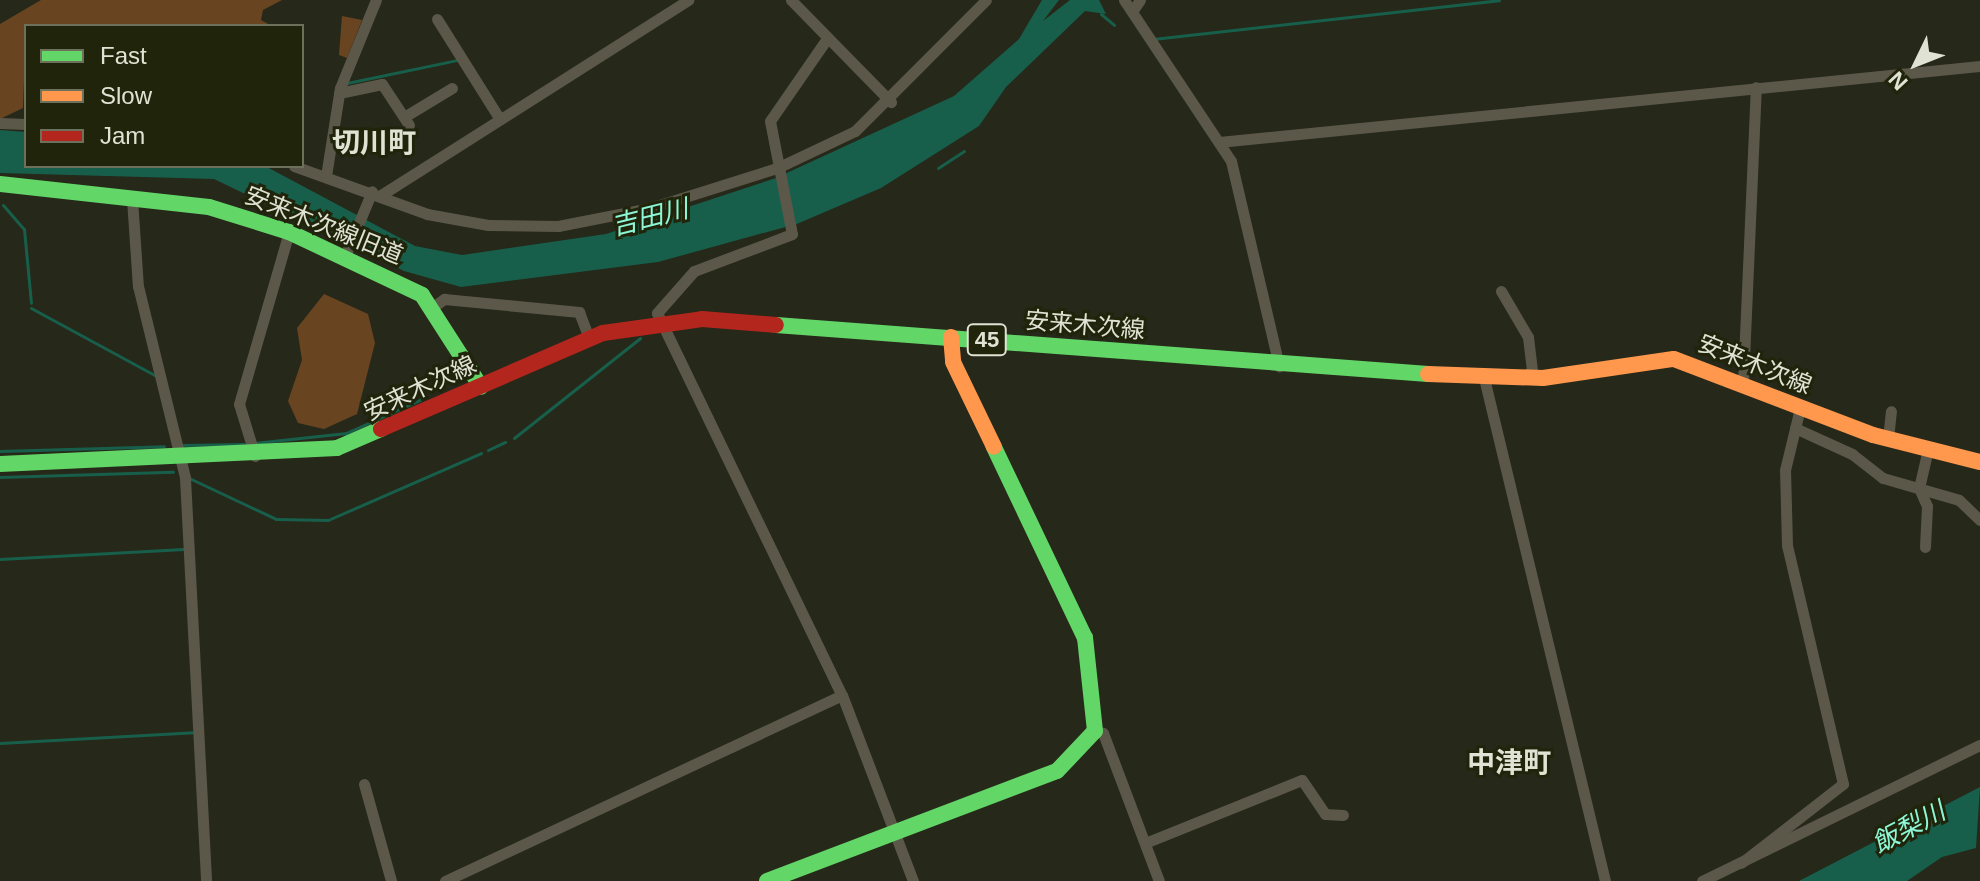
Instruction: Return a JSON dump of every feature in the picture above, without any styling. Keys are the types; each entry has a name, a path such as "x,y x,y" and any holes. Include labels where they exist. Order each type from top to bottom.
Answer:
{"main road":[{"name":"安来木次線旧道","path":"0,184 226,210 346,253 405,284 433,307 481,387"},
{"name":"安来木次線","path":"0,464 255,456 373,438 589,338 661,321 951,337 1279,366 1484,378 1533,379 1661,358 1743,382 1800,408 1888,439 1980,462"},
{"path":"767,881 1057,771 1084,751 1095,731 1085,638 953,362 951,337"}],"street":[{"path":"326,176 339,93 376,0"},
{"path":"346,253 374,194 688,0"},
{"path":"791,0 826,40 891,102"},
{"path":"300,168 442,218 534,228 650,208 777,173 828,148 891,102 986,0"},
{"path":"1124,0 1136,5 1151,39 1231,161 1279,366"},
{"path":"437,19 499,118"},
{"path":"826,40 774,107 777,173 792,229 787,238 694,271 658,308 661,321 842,695 913,881"},
{"path":"1219,142 1980,66"},
{"path":"339,93 382,84 407,121 452,88"},
{"path":"1743,382 1756,87"},
{"path":"0,123 24,124"},
{"path":"132,199 138,286 181,459 206,881"},
{"path":"255,456 239,404 289,232"},
{"path":"1501,291 1528,337 1533,379"},
{"path":"433,307 444,299 579,312 589,338"},
{"path":"1484,378 1605,881"},
{"path":"1741,863 1843,784 1787,545 1783,487 1800,408"},
{"path":"1888,439 1891,411"},
{"path":"1795,428 1852,454 1883,478 1956,499 1980,520"},
{"path":"1925,547 1927,506 1919,488 1928,449"},
{"path":"445,881 842,695"},
{"path":"1095,731 1103,733 1159,881"},
{"path":"1702,881 1980,745"},
{"path":"1145,843 1302,780 1325,814 1343,815"},
{"path":"364,784 391,881"}],"shaded area":[{"path":"41,0 282,0 263,10 261,20 268,24 24,24 23,108 0,119 0,24"},
{"path":"342,16 362,20 347,58 339,55"},
{"path":"324,294 368,314 375,343 357,414 324,429 298,423 288,401 302,360 297,328"}],"water":[{"path":"1042,0 1059,0 1043,21 1070,0 1099,0 1106,14 1085,11 1006,87 979,126 881,188 792,226 778,177 954,96 1019,39"},
{"path":"0,130 24,132 24,168 269,168 415,246 462,255 606,234 776,178 789,226 658,262 461,287 404,271 214,179 0,173"},
{"name":"飯梨川","path":"1980,787 1976,848 1942,857 1907,881 1799,881"}],"waterway":[{"path":"1153,39 1499,0"},
{"path":"1101,14 1114,25"},
{"path":"347,83 457,60"},
{"path":"938,168 964,151"},
{"path":"3,205 24,229 31,303"},
{"path":"31,308 156,376"},
{"path":"514,438 640,338"},
{"path":"254,443 346,433 422,399"},
{"path":"488,450 505,442"},
{"path":"183,445 244,444"},
{"path":"0,451 164,446"},
{"path":"189,478 276,519 328,520 481,453"},
{"path":"0,477 173,472"},
{"path":"0,559 184,549"},
{"path":"0,743 194,732"}],"traffic: fast":[{"path":"0,184 209,207 289,232 422,295 481,387"},
{"path":"776,325 1428,374"},
{"path":"0,464 337,448 381,429"},
{"path":"767,881 1057,771 1095,731 1085,638 994,447"}],"traffic: slow":[{"path":"951,337 953,362 994,447"},
{"path":"1428,374 1543,378 1674,359 1873,435 1980,462"}],"traffic: jam":[{"path":"381,429 603,333 702,319 776,325"}],"district":[{"name":"切川町","path":"374,143"},
{"name":"中津町","path":"1509,763"}],"water label":[{"name":"吉田川","path":"650,218"}]}
